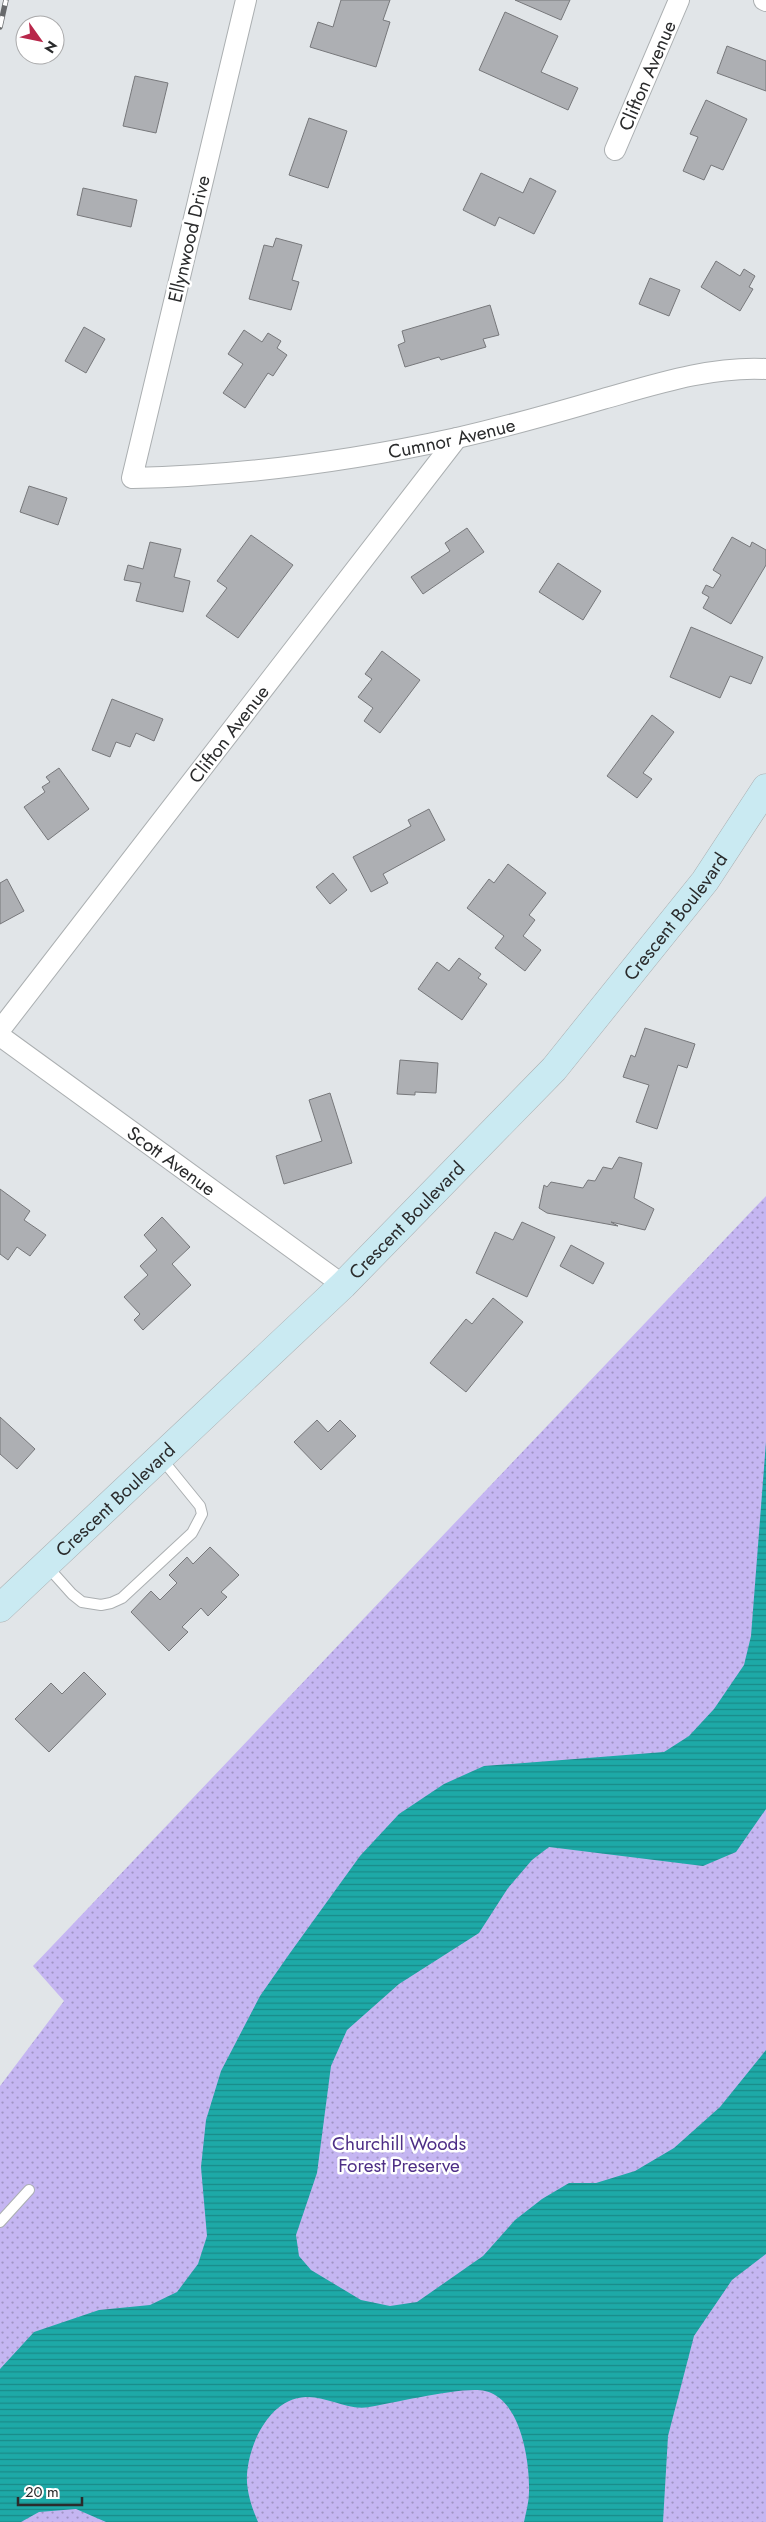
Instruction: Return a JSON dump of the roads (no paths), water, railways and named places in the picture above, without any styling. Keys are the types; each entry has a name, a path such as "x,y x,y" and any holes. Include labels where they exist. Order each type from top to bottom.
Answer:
{"street":[{"name":"Ellynwood Drive","path":"132,478 246,0"},
{"name":"Clifton Avenue","path":"614,150 679,0"},
{"name":"Cumnor Avenue","path":"132,478 192,477 286,467 457,438 676,379 731,370 766,369"},
{"name":"Clifton Avenue","path":"0,1030 457,438"},
{"name":"Crescent Boulevard","path":"0,1608 343,1285 554,1069 705,881 766,788"},
{"name":"Scott Avenue","path":"0,1036 343,1285"}],"lane":[{"path":"46,1565 72,1594 82,1602 101,1605 122,1598 192,1533 202,1514 200,1506 160,1458"},
{"path":"0,2222 29,2190"}],"water":[{"path":"766,1442 766,1809 736,1852 703,1866 549,1847 532,1860 508,1888 479,1933 399,1984 347,2030 331,2066 317,2173 296,2235 299,2256 311,2270 361,2300 390,2306 417,2302 483,2256 515,2220 542,2199 569,2183 596,2183 635,2171 674,2148 720,2107 766,2050 766,2254 732,2280 694,2336 668,2436 663,2522 524,2522 529,2479 521,2433 507,2406 497,2396 485,2391 475,2390 445,2393 361,2408 314,2397 293,2399 282,2405 264,2424 252,2449 249,2463 247,2487 258,2522 106,2522 76,2509 39,2512 21,2522 0,2522 0,2369 34,2332 99,2310 150,2305 177,2292 198,2264 207,2236 201,2167 206,2120 221,2071 260,1996 360,1856 399,1814 444,1784 484,1766 664,1752 689,1736 714,1709 744,1665 751,1636"}],"railway":[{"path":"0,27 6,0"}],"park label":[{"name":"Churchill Woods Forest Preserve","path":"399,2154"}]}
